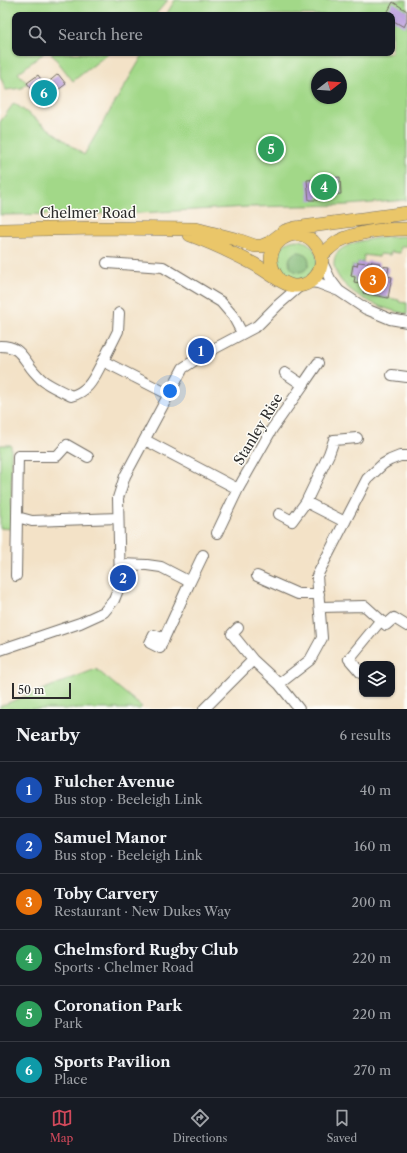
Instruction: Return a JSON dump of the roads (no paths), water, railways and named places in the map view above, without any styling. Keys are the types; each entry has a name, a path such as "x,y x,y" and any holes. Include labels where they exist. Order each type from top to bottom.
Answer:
{"main road":[{"name":"Chelmer Road","path":"0,230 97,228 196,229 255,246 262,246 286,231 295,228 407,213"},
{"name":"Chelmer Road","path":"212,233 252,253 261,254 268,252 286,236 336,226 352,221"},
{"name":"Chelmer Road","path":"175,229 226,250 292,286 305,284"},
{"path":"322,259 339,242 352,236 390,229 407,229"},
{"path":"293,235 308,237 314,241 318,247 322,259 320,270 316,277 305,284"},
{"path":"276,245 271,258 274,272 280,280"}],"street":[{"path":"322,259 330,279 339,291"},
{"path":"107,263 163,267 221,302 233,316 242,333"},
{"path":"278,305 282,292 280,280"},
{"path":"0,650 80,624 104,612 114,600 120,585 118,498 125,476 183,368 206,353 257,326 278,305 305,284 318,283 339,291 366,309 390,319 407,322"},
{"path":"0,346 7,346 16,349 42,380 71,396 80,394 90,385 118,331 119,313"},
{"path":"103,361 168,394"},
{"name":"Stanley Rise","path":"217,533 238,489 272,429 318,362"},
{"name":"Stanley Rise","path":"285,373 303,385"},
{"path":"392,375 407,377"},
{"path":"279,514 292,521 306,502 330,454 334,440 357,438"},
{"path":"145,440 238,489"},
{"path":"16,576 18,456 57,456 67,445 88,457"},
{"path":"279,684 310,660 322,638 317,576 368,479 386,462 400,456 407,456"},
{"path":"306,502 345,522"},
{"path":"17,517 32,521 118,518"},
{"path":"164,639 203,555"},
{"path":"120,564 161,567 190,582"},
{"path":"257,576 298,594 319,594"},
{"path":"320,607 365,606 386,625 394,618 407,626"},
{"path":"359,671 349,659 381,620"},
{"path":"238,628 232,634 253,660 279,684 299,709"},
{"path":"206,708 253,660"}],"place":[{"name":"Sports Pavilion","path":"44,93"},
{"name":"Coronation Park","path":"271,149"},
{"name":"Chelmsford Rugby Club","path":"324,187"},
{"name":"Toby Carvery","path":"373,280"},
{"name":"Fulcher Avenue","path":"201,351"},
{"name":"Samuel Manor","path":"123,578"}]}
